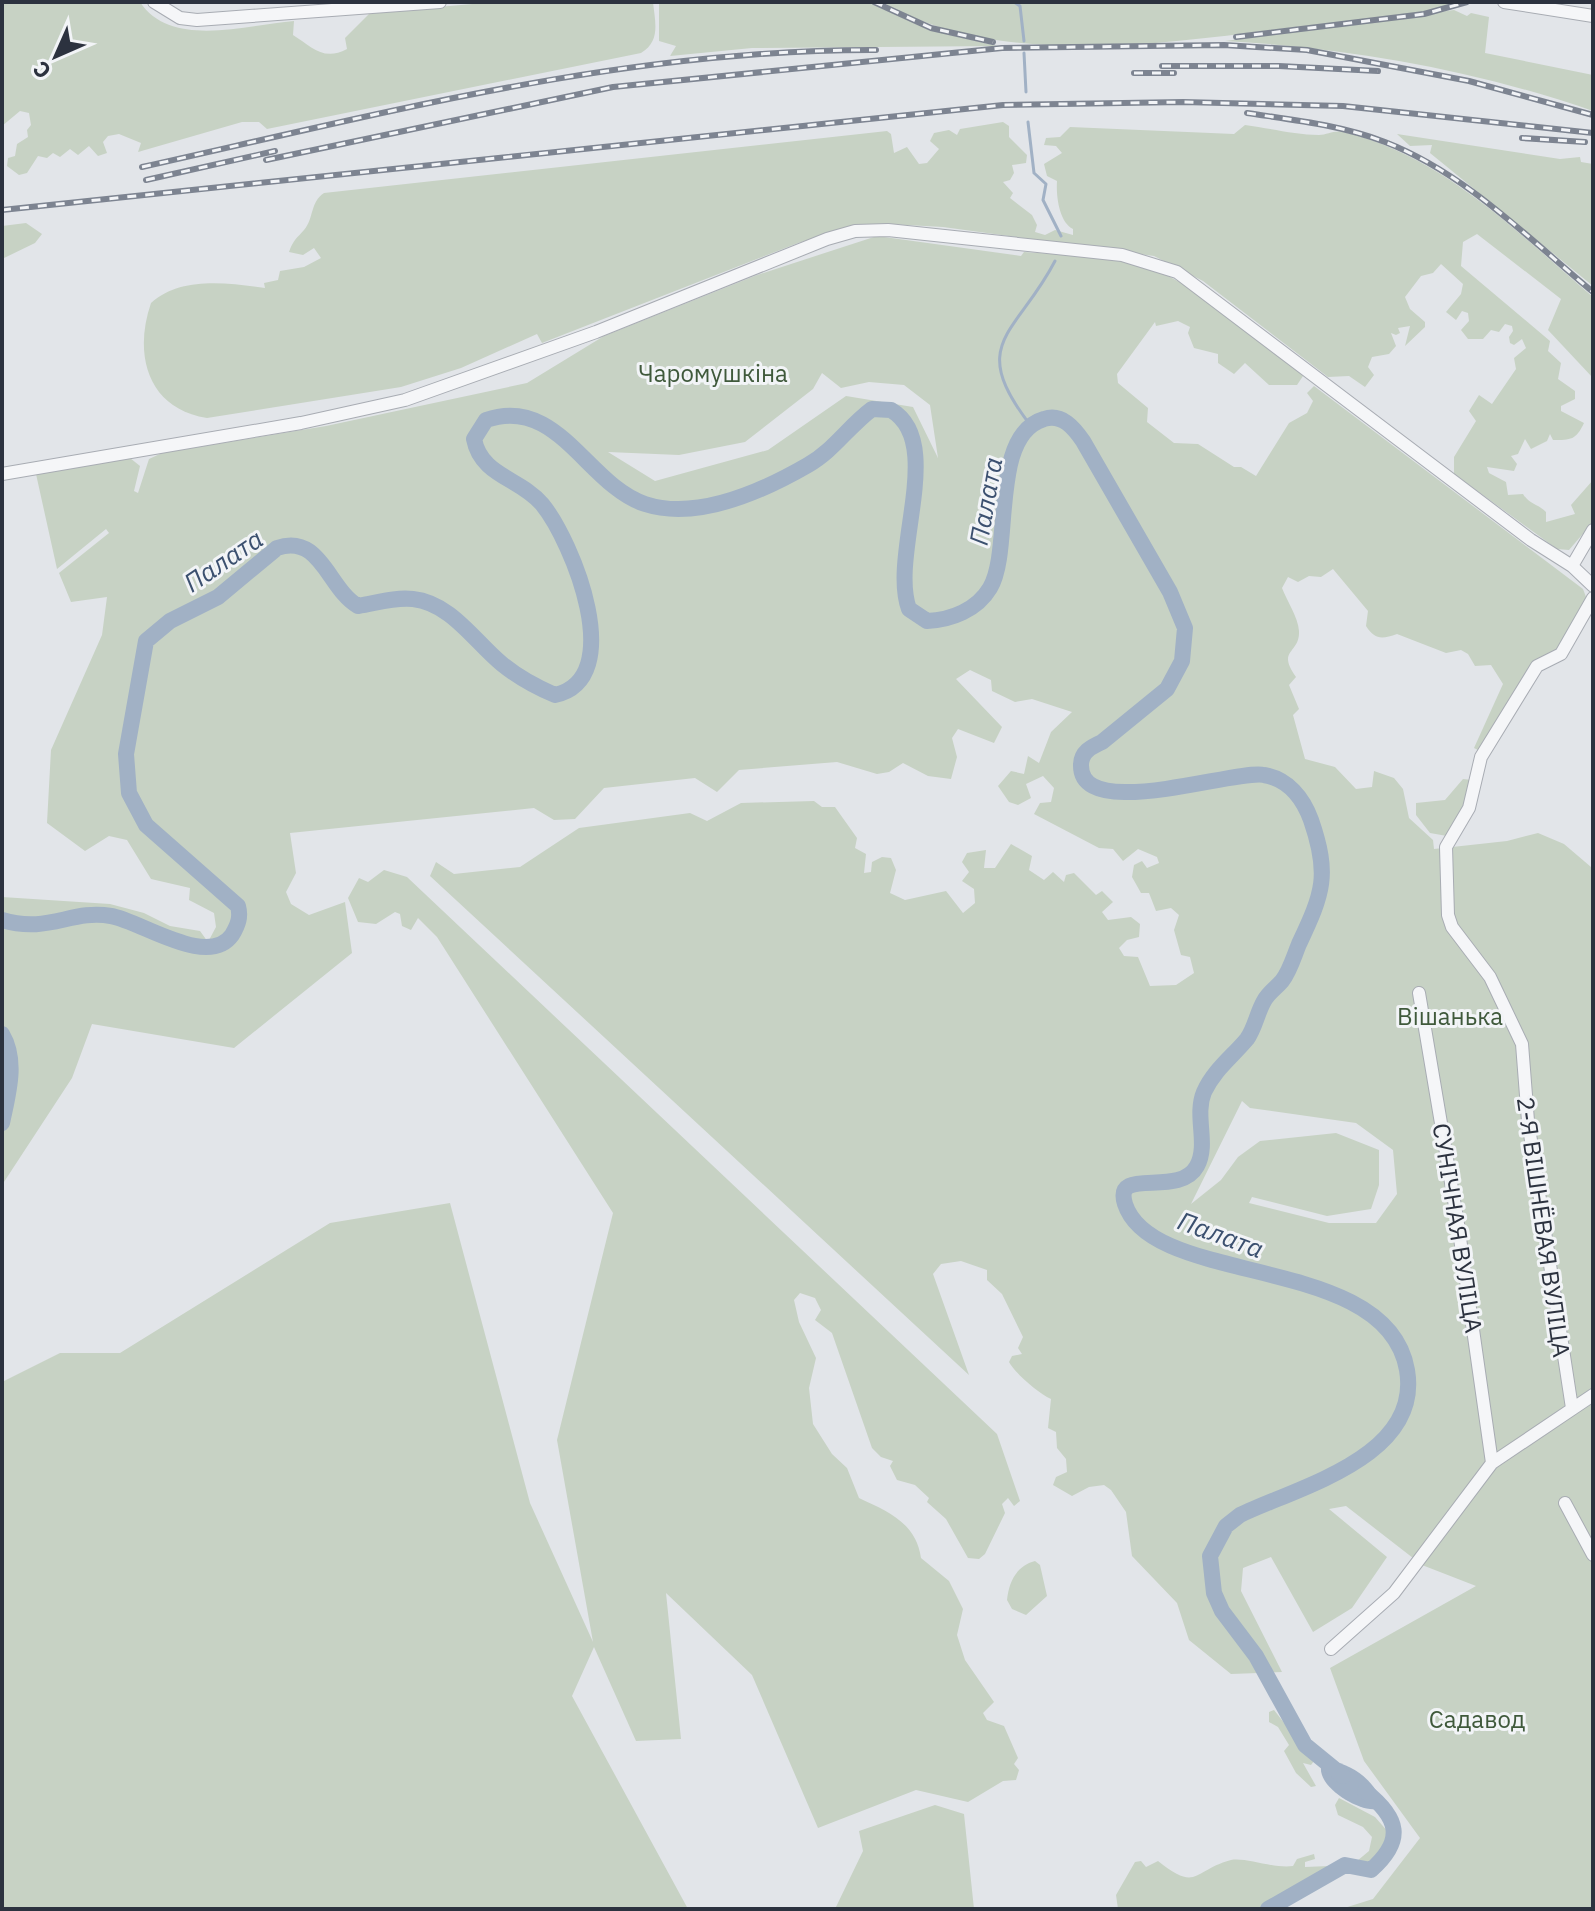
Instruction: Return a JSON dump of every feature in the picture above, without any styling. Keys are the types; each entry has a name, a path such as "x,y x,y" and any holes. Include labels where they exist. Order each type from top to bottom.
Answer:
{"street":[{"path":"154,2 180,18 197,20 440,2"},
{"path":"1504,2 1593,16"},
{"path":"2,474 301,423 405,400 596,332 827,239 855,231 888,230 1122,255 1177,272 1519,531 1572,566 1593,586"},
{"path":"1572,566 1593,530"},
{"name":"2-Я ВІШНЁВАЯ ВУЛІЦА","path":"1572,1408 1565,1379 1528,1121 1522,1044 1490,977 1460,940 1448,915 1446,847 1469,808 1481,757 1537,666 1561,654 1593,598"},
{"name":"СУНІЧНАЯ ВУЛІЦА","path":"1419,993 1458,1224 1492,1463"},
{"path":"1331,1649 1394,1593 1492,1463 1593,1395"},
{"path":"1565,1503 1593,1555"}],"green space":[{"path":"2,2 140,2 154,16 170,25 190,30 211,31 294,21 293,35 318,51 331,54 347,49 345,38 370,13 495,2 653,2 655,30 652,43 641,53 267,129 259,122 242,122 138,152 141,143 119,134 108,136 103,142 107,153 98,156 89,146 78,155 70,149 60,157 53,153 47,158 38,156 27,173 19,175 7,166 8,158 15,156 17,144 28,137 27,130 31,125 29,113 20,111 2,126"},
{"path":"659,2 868,2 929,30 997,46 752,48 670,56 676,46 659,41"},
{"path":"882,2 1455,2 1455,5 1424,13 1194,39 1085,46 1031,44 978,37 928,23"},
{"path":"1454,10 1467,16 1471,13 1489,17 1485,53 1593,75 1593,111 1503,84 1412,63 1319,49 1225,41"},
{"path":"1003,122 1009,126 1009,137 1027,155 1026,163 1012,165 1014,173 1010,180 1003,182 1013,193 1010,198 1032,215 1037,225 1035,232 1045,235 1055,230 1073,235 1073,229 1064,221 1059,208 1057,181 1047,176 1044,164 1062,153 1056,146 1044,145 1046,138 1060,137 1070,127 1234,134 1245,125 1310,135 1340,132 1379,143 1446,177 1507,223 1593,297 1593,378 1548,330 1561,299 1477,234 1463,242 1461,266 1550,341 1548,351 1561,363 1558,379 1575,391 1575,399 1561,406 1561,411 1584,423 1578,433 1569,439 1553,440 1550,434 1547,441 1531,449 1525,439 1518,454 1511,456 1517,464 1514,471 1487,467 1489,473 1506,482 1508,495 1523,494 1543,509 1546,522 1575,514 1571,505 1593,480 1593,522 1569,550 1557,549 1454,474 1454,457 1476,421 1469,411 1479,395 1492,404 1516,369 1514,358 1526,348 1522,339 1514,345 1510,343 1512,326 1505,324 1499,332 1491,330 1483,339 1468,339 1461,330 1469,321 1468,313 1462,311 1456,320 1446,312 1461,294 1463,284 1441,264 1433,273 1421,276 1405,297 1410,309 1425,322 1425,327 1405,346 1410,326 1398,328 1400,333 1396,335 1391,333 1396,346 1389,354 1372,357 1368,367 1374,375 1365,387 1349,376 1328,377 1203,281 1154,256 943,227 889,224 852,226 798,243 542,343 537,334 461,368 401,387 207,418 187,413 171,404 150,377 145,360 146,323 151,303 163,294 190,285 205,284 265,288 264,283 278,280 280,271 304,267 321,258 314,248 303,255 289,252 307,225 316,201 324,193 887,131 891,134 894,153 907,147 919,164 927,163 939,149 930,141 934,133 949,130 957,135 960,129"},
{"path":"1397,134 1560,159 1580,157 1581,162 1593,164 1593,286 1430,153 1432,145 1410,146"},
{"path":"26,223 42,234 35,243 2,259 2,226"},
{"path":"877,236 1021,256 1024,252 1101,258 1147,267 1184,285 1228,314 1303,376 1297,385 1269,385 1245,363 1234,374 1218,363 1218,354 1194,348 1188,333 1190,327 1178,321 1156,326 1155,322 1117,374 1118,383 1148,408 1147,422 1174,443 1198,444 1234,467 1241,467 1256,476 1289,423 1307,413 1313,401 1307,393 1314,386 1583,589 1586,597 1558,648 1536,661 1482,752 1474,748 1503,684 1491,665 1475,666 1468,654 1461,650 1446,653 1397,634 1376,636 1366,626 1368,611 1333,569 1321,577 1309,576 1298,582 1288,577 1282,588 1299,631 1296,644 1288,656 1290,668 1296,677 1289,685 1299,709 1293,715 1305,759 1335,767 1356,789 1372,787 1374,771 1394,778 1403,789 1409,818 1433,840 1434,849 1507,841 1538,833 1564,844 1591,867 1593,1909 1341,1909 1373,1899 1420,1838 1364,1761 1330,1668 1476,1586 1422,1565 1346,1506 1329,1509 1387,1557 1352,1608 1313,1632 1271,1557 1243,1568 1241,1591 1282,1672 1231,1674 1189,1640 1177,1603 1132,1556 1126,1512 1111,1490 1104,1485 1089,1487 1072,1496 1053,1485 1056,1477 1067,1472 1066,1459 1057,1448 1056,1432 1048,1428 1051,1399 1028,1383 1009,1362 1012,1356 1022,1354 1018,1348 1023,1337 1002,1294 987,1280 987,1270 961,1261 941,1264 933,1274 969,1375 430,876 436,862 454,874 520,867 579,828 690,813 707,821 741,803 814,801 822,807 835,807 857,838 855,848 866,854 864,873 871,872 872,862 882,857 891,858 896,870 890,893 905,900 946,891 963,913 975,903 974,889 962,881 969,872 962,862 967,853 986,850 984,868 995,868 1011,844 1032,856 1029,870 1044,880 1053,872 1064,882 1066,875 1074,873 1096,895 1102,891 1113,902 1102,912 1108,920 1131,917 1140,924 1139,937 1127,940 1119,948 1124,956 1138,957 1150,986 1176,985 1194,973 1190,957 1181,955 1174,930 1179,915 1171,908 1156,911 1149,893 1141,893 1132,877 1134,865 1142,861 1147,868 1159,863 1157,857 1138,849 1123,861 1113,849 1099,848 1034,814 1040,803 1051,802 1054,788 1043,776 1026,784 1031,798 1018,805 1009,802 998,786 1011,771 1024,774 1028,756 1039,763 1051,732 1072,712 1032,699 1015,702 992,691 991,680 970,670 956,679 1002,727 994,743 958,729 952,738 957,757 951,779 928,776 903,763 889,772 877,774 837,762 739,770 717,792 695,778 604,788 575,819 554,820 534,808 290,833 296,873 286,892 291,904 309,915 345,902 352,953 234,1048 92,1024 72,1078 2,1185 2,897 110,904 144,913 170,926 200,931 208,942 216,927 214,913 189,900 190,888 151,879 127,840 109,836 85,851 47,823 51,750 102,635 107,597 71,602 59,573 109,533 106,529 57,569 36,474 130,458 140,466 134,491 138,493 149,459 162,453 326,426 527,383 604,336 757,275","holes":["822,373 841,388 869,382 904,385 930,405 938,458 913,407 846,396 768,450 655,481 608,452 679,455 745,442 813,389","1242,1101 1250,1108 1356,1123 1393,1150 1397,1194 1376,1223 1329,1223 1249,1203 1252,1197 1327,1216 1371,1209 1379,1185 1379,1150 1336,1133 1260,1141 1238,1157 1221,1180 1191,1204"]},
{"path":"1463,779 1472,780 1469,799 1447,836 1430,833 1416,815 1416,803 1445,800"},
{"path":"384,870 407,877 997,1434 1020,1501 1014,1506 1008,1498 1002,1504 1005,1513 985,1554 979,1559 968,1558 946,1519 927,1502 929,1498 915,1485 897,1480 890,1466 893,1461 881,1457 872,1448 832,1333 815,1320 821,1310 815,1298 800,1293 794,1300 799,1322 816,1358 809,1388 813,1424 832,1454 847,1468 859,1498 881,1508 907,1527 921,1558 949,1581 963,1609 957,1635 965,1660 994,1702 983,1713 987,1720 1004,1726 1018,1758 1014,1764 1019,1770 1016,1780 1003,1781 968,1802 916,1790 818,1828 752,1675 666,1593 681,1739 636,1741 594,1647 572,1696 688,1909 2,1909 2,1382 60,1353 120,1353 330,1223 450,1203 530,1503 593,1642 557,1440 613,1213 437,937 418,918 411,930 402,926 400,914 395,912 376,924 358,922 348,898 359,878 368,882"},
{"path":"1035,1561 1040,1565 1047,1596 1026,1615 1012,1609 1007,1600 1008,1593 1018,1571"},
{"path":"1274,1710 1314,1761 1311,1765 1303,1763 1316,1786 1311,1787 1296,1773 1284,1751 1289,1745 1278,1727 1269,1722 1269,1712"},
{"path":"1339,1798 1375,1817 1389,1833 1379,1858 1366,1865 1357,1861 1369,1851 1372,1837 1363,1827 1338,1815 1335,1805"},
{"path":"935,1805 964,1814 974,1909 835,1909 863,1851 859,1831"},
{"path":"1314,1854 1315,1859 1305,1862 1305,1867 1354,1865 1316,1887 1263,1909 1118,1909 1116,1895 1135,1862 1141,1861 1146,1867 1158,1861 1171,1871 1189,1877 1231,1860 1293,1866 1297,1859"}],"water":[{"path":"1330,1761 1362,1775 1375,1788 1382,1804 1379,1808 1363,1808 1335,1792 1322,1776 1321,1768"}],"waterway":[{"path":"1014,2 1020,6 1024,41"},
{"path":"1024,53 1026,92"},
{"path":"1028,122 1034,173 1046,184 1043,200 1061,236"},
{"path":"1031,426 1012,398 1002,375 1000,357 1004,340 1013,324 1055,261"},
{"name":"Палата","path":"2,920 33,924 84,916 111,916 174,940 207,947 221,944 232,935 238,921 238,906 146,825 129,793 126,754 146,641 170,621 218,597 277,548 292,545 314,555 339,588 358,606 399,599 427,602 451,616 502,664 534,685 555,695 577,684 588,664 591,638 588,608 579,577 554,522 542,504 493,469 478,451 474,439 486,420 511,416 533,420 553,431 624,494 645,504 686,509 729,501 790,475 817,459 872,409 891,410 907,426 914,447 916,473 905,560 905,586 909,609 927,621 945,619 963,612 985,596 997,570 1009,469 1016,447 1027,429 1044,419 1056,418 1067,423 1083,441 1170,592 1185,628 1182,661 1167,689 1085,753 1081,765 1087,782 1105,790 1131,792 1248,775 1273,777 1294,791 1304,804 1321,855 1321,884 1314,911 1287,973 1266,998 1247,1039 1218,1070 1204,1092 1200,1111 1202,1149 1197,1166 1188,1176 1129,1186 1124,1193 1125,1204 1144,1230 1178,1249 1316,1288 1358,1306 1390,1332 1407,1370 1407,1400 1395,1425 1376,1447 1322,1480 1240,1515 1226,1526 1210,1556 1214,1593 1222,1611 1256,1656 1305,1745 1343,1776"},
{"name":"Палата","path":"2,1034 11,1066 2,1123"},
{"name":"Палата","path":"1268,1909 1345,1865 1371,1870 1382,1859 1389,1849 1394,1829 1385,1811 1365,1791"}],"railway":[{"path":"874,2 931,28 993,42"},
{"path":"1236,37 1424,14 1467,2"},
{"path":"266,160 613,87 1002,48 1224,45 1307,50 1469,81 1593,115"},
{"path":"142,167 415,106 598,72 690,60 876,50"},
{"path":"1162,66 1279,66 1378,71"},
{"path":"1134,73 1174,73"},
{"path":"2,210 1003,105 1183,102 1343,106 1593,133"},
{"path":"1247,113 1351,131 1414,155 1495,208 1593,292"},
{"path":"1522,138 1585,142"},
{"path":"146,180 275,151"}],"park label":[{"name":"Чаромушкіна","path":"713,373"},
{"name":"Вішанька","path":"1450,1016"},
{"name":"Садавод","path":"1477,1719"}]}
